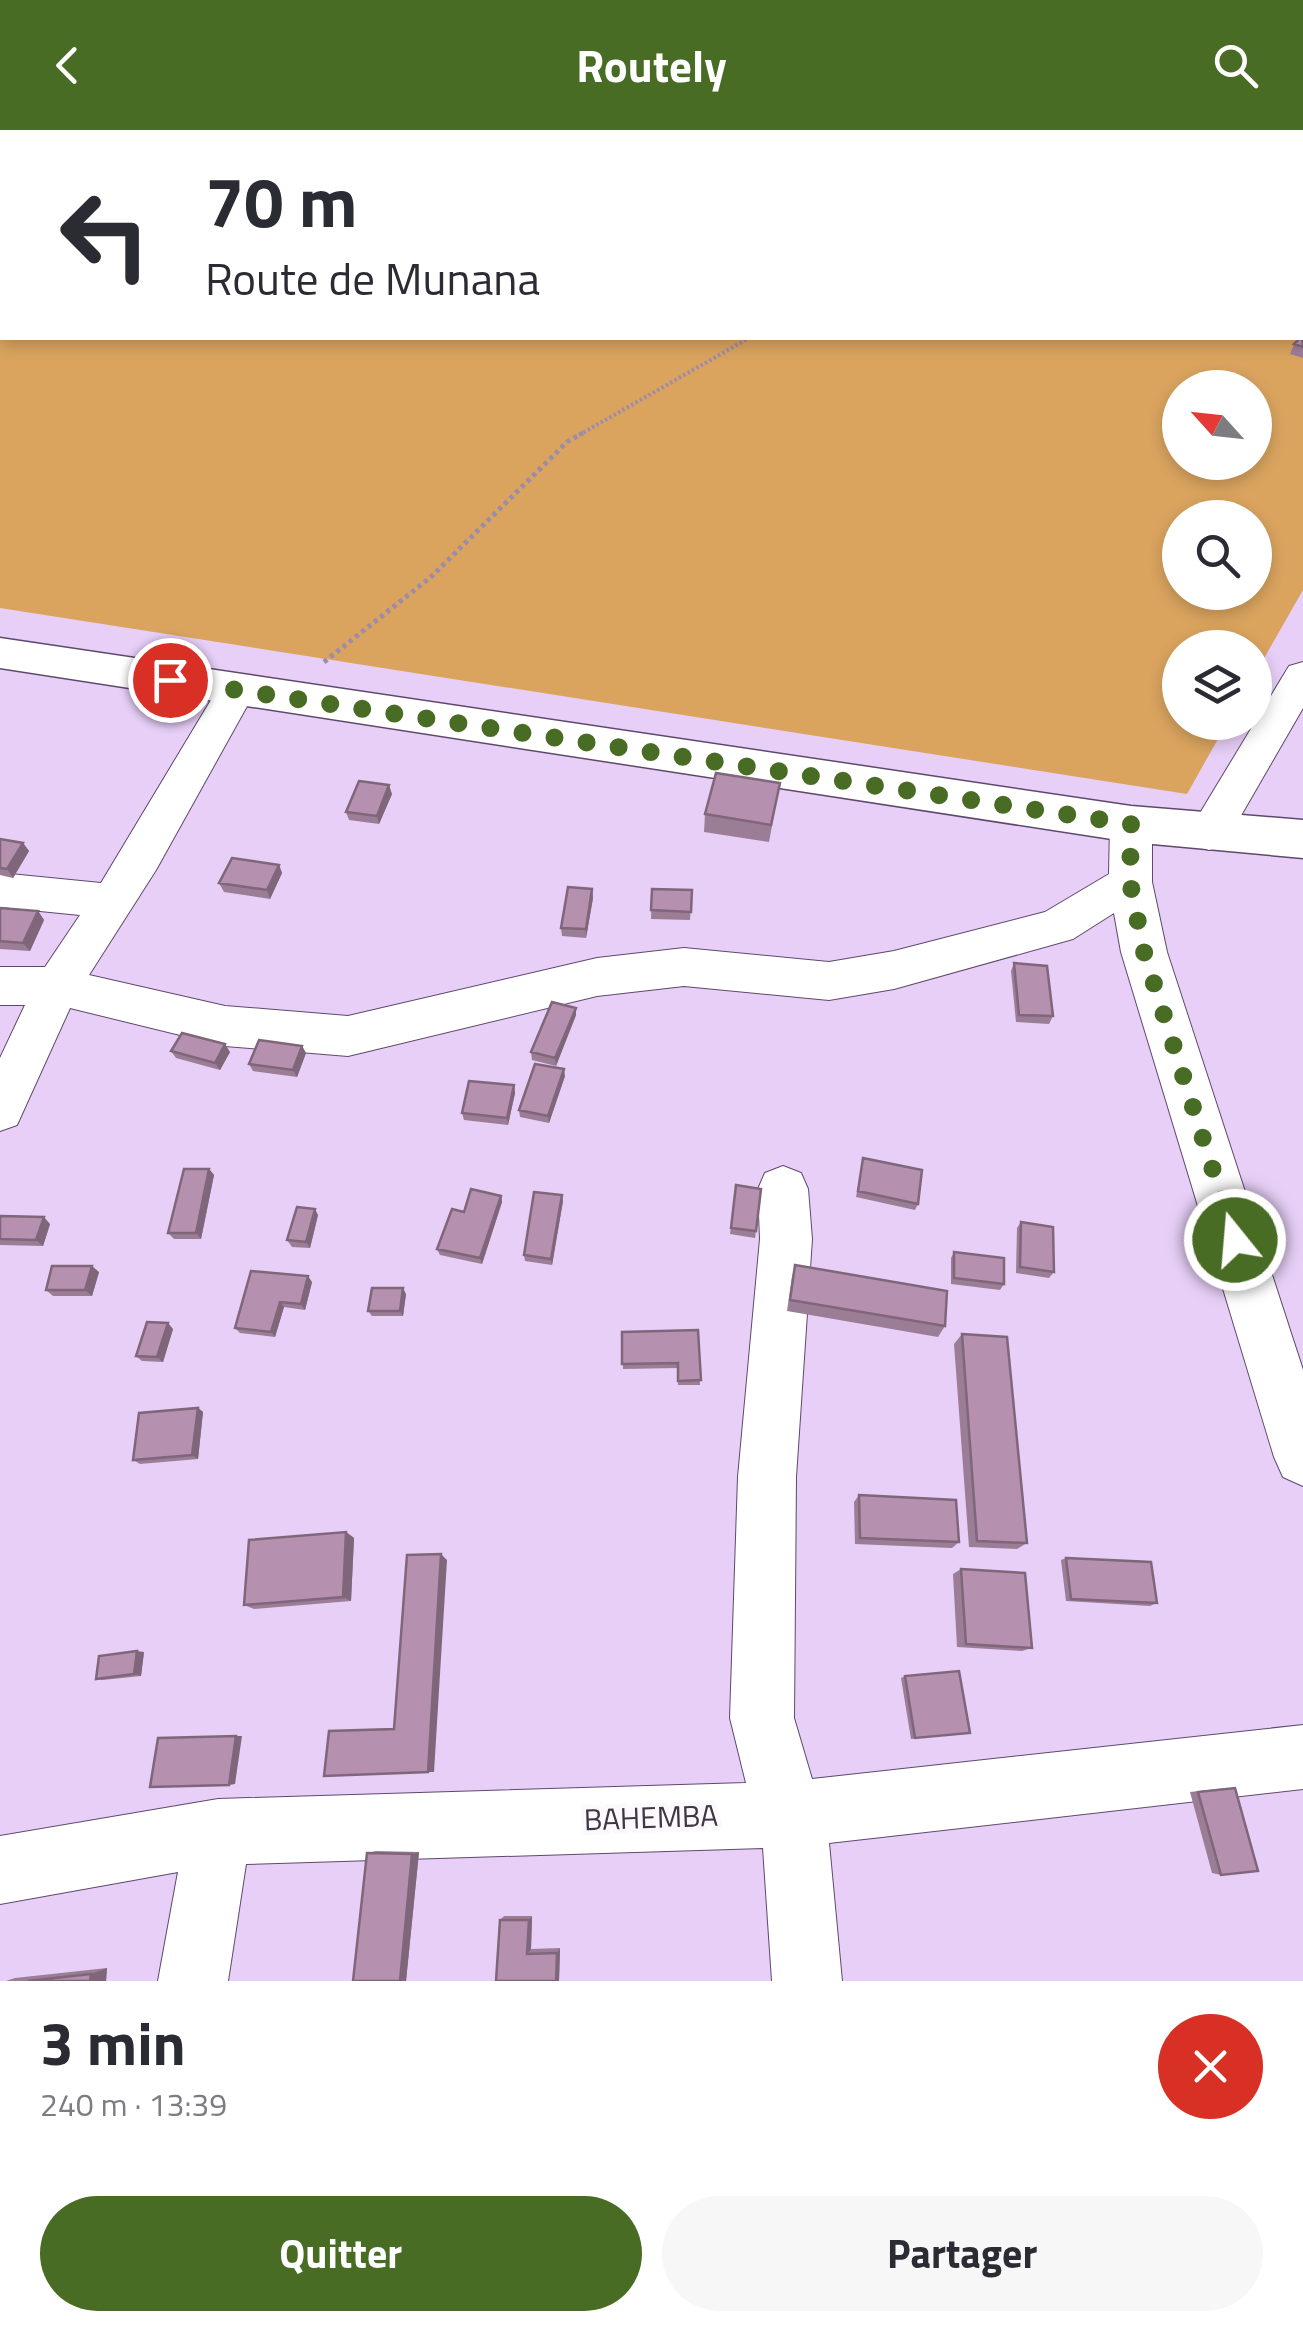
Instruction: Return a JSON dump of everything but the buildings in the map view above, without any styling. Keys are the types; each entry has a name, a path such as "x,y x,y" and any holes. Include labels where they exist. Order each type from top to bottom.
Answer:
{"main road":[{"path":"0,653 1131,824 1209,834 1303,838"}],"street":[{"path":"1209,834 1303,675"},
{"path":"0,1110 57,986 141,858 238,690"},
{"path":"1131,824 1130,882 1144,952 1303,1457"},
{"path":"0,986 57,986 225,1026 348,1036 597,978 684,967 828,981 894,970 1057,926 1130,882"},
{"path":"0,890 111,901"},
{"path":"783,1189 786,1239 767,1477 762,1718 774,1771 794,1814 807,1981"},
{"name":"BAHEMBA","path":"0,1870 218,1832 794,1814 1303,1757"},
{"path":"194,1981 218,1832"}],"path":[{"path":"286,696 354,634 431,576 567,442 746,340"}],"shaded area":[{"path":"0,340 1303,340 1303,590 1272,644 1272,630 1162,630 1162,740 1217,740 1187,794 0,608"}],"route":[{"path":"170,680 1131,824 1130,882 1144,952 1235,1240"}]}
